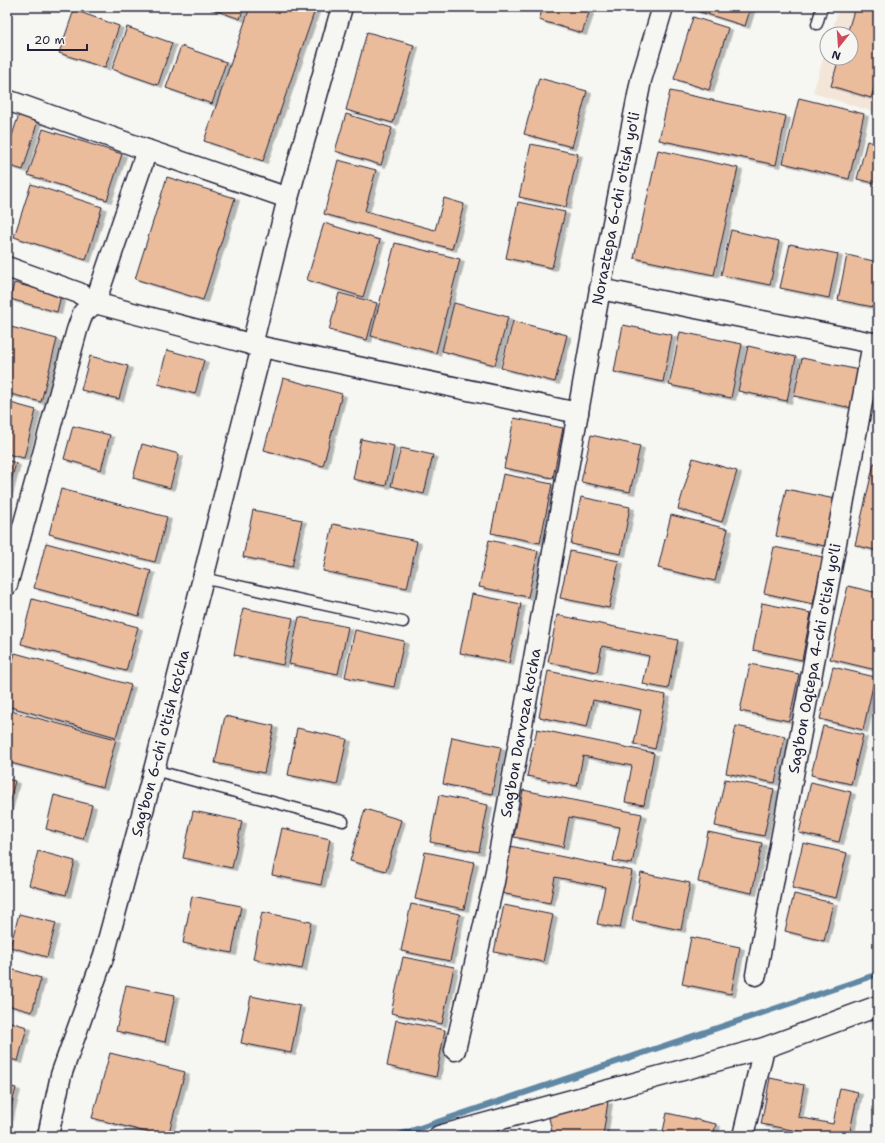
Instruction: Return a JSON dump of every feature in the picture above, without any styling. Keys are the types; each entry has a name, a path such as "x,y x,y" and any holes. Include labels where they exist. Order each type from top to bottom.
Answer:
{"street":[{"name":"Sag'bon 6-chi o'tish ko'cha","path":"48,1136 61,1076 104,955 154,770 202,578 257,346 288,198 342,7"},
{"name":"Noraztepa 6-chi o'tish yo'li","path":"578,413 640,80 663,7"},
{"path":"7,100 288,198"},
{"path":"7,585 77,330 83,313 95,303 147,150"},
{"path":"7,267 79,293 95,303 257,346 578,413"},
{"path":"600,289 875,343"},
{"name":"Sag'bon Oqtepa 4-chi o'tish yo'li","path":"756,975 875,343"},
{"name":"Sag'bon Darvoza ko'cha","path":"455,1050 494,882 578,413"},
{"path":"439,1136 764,1048 878,1006"},
{"path":"743,1136 764,1048"}],"lane":[{"path":"816,24 822,7"},
{"path":"202,578 403,622"},
{"path":"154,770 343,821"}],"shaded area":[{"path":"839,7 878,7 878,113 813,93 821,66 859,66 859,26 833,26"}],"building":[{"path":"206,7 244,7 240,19"},
{"path":"250,7 316,7 263,161 204,141"},
{"path":"543,7 591,7 582,33 539,20"},
{"path":"695,7 751,7 745,26 694,10"},
{"path":"855,7 878,7 878,75 871,98 831,86 837,66 859,66 859,26 849,26"},
{"path":"74,10 119,26 105,68 59,53"},
{"path":"693,17 728,28 709,90 674,79"},
{"path":"127,27 172,43 158,85 112,69"},
{"path":"367,32 414,45 393,123 346,110"},
{"path":"181,46 226,62 212,104 166,88"},
{"path":"539,78 587,91 572,147 524,134"},
{"path":"670,91 786,116 776,165 659,140"},
{"path":"799,98 864,114 849,179 783,163"},
{"path":"20,111 39,117 23,170 7,165 7,151"},
{"path":"346,114 392,128 381,165 335,151"},
{"path":"43,129 122,154 107,200 28,175"},
{"path":"867,141 878,144 878,184 857,179"},
{"path":"531,144 578,154 566,207 519,197"},
{"path":"658,150 738,168 714,275 634,258"},
{"path":"338,160 376,170 365,211 435,230 444,198 464,204 452,249 324,214"},
{"path":"167,177 235,198 203,300 135,279"},
{"path":"31,184 102,207 86,260 14,237"},
{"path":"518,202 565,212 552,268 506,258"},
{"path":"324,223 380,240 363,297 307,280"},
{"path":"731,230 779,241 770,285 721,275"},
{"path":"395,243 460,259 436,353 371,336"},
{"path":"790,244 838,254 829,298 780,288"},
{"path":"847,255 878,262 878,308 838,300"},
{"path":"14,283 61,295 57,312 10,299"},
{"path":"339,293 377,303 367,340 329,330"},
{"path":"454,303 508,317 495,365 442,351"},
{"path":"513,321 567,335 555,382 501,368"},
{"path":"623,325 672,335 663,382 614,372"},
{"path":"7,326 57,339 41,402 7,393"},
{"path":"680,332 742,344 731,398 669,385"},
{"path":"748,346 796,357 787,401 738,391"},
{"path":"167,350 204,360 195,394 158,384"},
{"path":"90,356 128,366 119,399 81,390"},
{"path":"802,358 859,370 852,408 794,396"},
{"path":"283,378 342,394 323,466 264,450"},
{"path":"7,402 36,410 24,458 7,454"},
{"path":"514,418 563,428 553,478 504,468"},
{"path":"73,426 110,435 101,470 64,459"},
{"path":"591,435 640,446 630,492 581,482"},
{"path":"361,439 394,446 386,486 353,479"},
{"path":"142,444 179,454 170,488 133,478"},
{"path":"401,448 433,455 424,494 391,486"},
{"path":"693,458 737,471 722,522 678,509"},
{"path":"7,460 16,463 7,496"},
{"path":"874,463 878,464 878,551 855,545"},
{"path":"503,474 552,484 540,543 491,533"},
{"path":"61,489 167,517 155,562 49,534"},
{"path":"786,489 835,499 825,546 776,536"},
{"path":"581,497 630,507 621,554 571,544"},
{"path":"253,510 302,520 292,567 243,557"},
{"path":"671,515 728,529 715,581 658,568"},
{"path":"333,524 417,541 407,588 323,571"},
{"path":"489,540 538,551 528,597 479,587"},
{"path":"46,543 151,571 139,616 34,588"},
{"path":"774,547 823,557 813,604 764,593"},
{"path":"570,551 619,561 609,608 560,598"},
{"path":"848,586 878,593 878,661 876,670 830,659"},
{"path":"472,594 521,604 509,663 460,653"},
{"path":"32,599 138,627 126,671 21,644"},
{"path":"762,603 811,613 802,660 753,650"},
{"path":"243,608 293,618 283,665 234,655"},
{"path":"557,615 678,640 668,689 643,684 649,656 602,646 597,672 548,662"},
{"path":"299,617 348,627 338,674 289,664"},
{"path":"355,630 404,641 394,687 345,677"},
{"path":"15,653 131,685 116,737 7,706 7,682"},
{"path":"750,664 799,674 789,721 740,711"},
{"path":"833,667 875,677 863,730 820,719"},
{"path":"548,671 666,695 655,749 634,744 641,710 593,700 587,727 539,717"},
{"path":"7,710 116,739 103,787 7,762"},
{"path":"225,716 274,726 264,773 215,763"},
{"path":"736,726 785,736 775,783 726,773"},
{"path":"823,726 863,735 851,784 811,775"},
{"path":"297,728 347,739 337,785 288,775"},
{"path":"537,729 654,753 644,805 625,802 632,766 583,756 577,786 527,776"},
{"path":"452,737 501,747 492,794 443,784"},
{"path":"7,779 15,781 7,812"},
{"path":"725,779 774,789 764,836 715,826"},
{"path":"811,782 851,792 839,842 799,833"},
{"path":"523,790 642,814 632,864 613,861 620,827 569,817 563,847 514,837"},
{"path":"54,795 92,805 83,839 46,829"},
{"path":"439,795 488,805 479,852 430,842"},
{"path":"365,809 401,820 386,871 350,861"},
{"path":"193,811 242,821 232,868 183,858"},
{"path":"282,828 330,839 321,885 272,875"},
{"path":"708,832 762,843 752,893 698,882"},
{"path":"803,843 847,853 836,898 792,888"},
{"path":"510,846 632,871 620,928 597,924 605,887 555,877 550,903 501,893"},
{"path":"38,851 75,861 66,895 29,885"},
{"path":"425,852 474,862 464,909 415,899"},
{"path":"641,873 690,883 681,930 632,920"},
{"path":"794,894 833,903 824,941 785,931"},
{"path":"192,896 241,906 232,953 183,943"},
{"path":"411,904 460,914 450,961 401,951"},
{"path":"504,905 553,915 543,962 494,952"},
{"path":"262,912 311,922 302,969 253,959"},
{"path":"19,914 56,923 47,957 10,947"},
{"path":"691,937 740,947 731,994 682,984"},
{"path":"403,957 454,967 442,1024 391,1013"},
{"path":"7,968 41,978 32,1012 7,1005"},
{"path":"126,985 175,995 165,1042 116,1031"},
{"path":"251,996 300,1006 291,1053 241,1043"},
{"path":"396,1020 445,1030 436,1077 387,1066"},
{"path":"7,1021 27,1027 18,1061 7,1058"},
{"path":"110,1053 185,1072 168,1136 162,1136 92,1118"},
{"path":"770,1078 804,1085 798,1117 833,1124 840,1088 858,1092 849,1136 823,1136 761,1124"},
{"path":"7,1086 16,1088 7,1122"},
{"path":"608,1101 603,1136 553,1136 548,1113"},
{"path":"667,1113 716,1124 713,1136 662,1136"}],"waterway":[{"path":"396,1136 878,974"}]}
